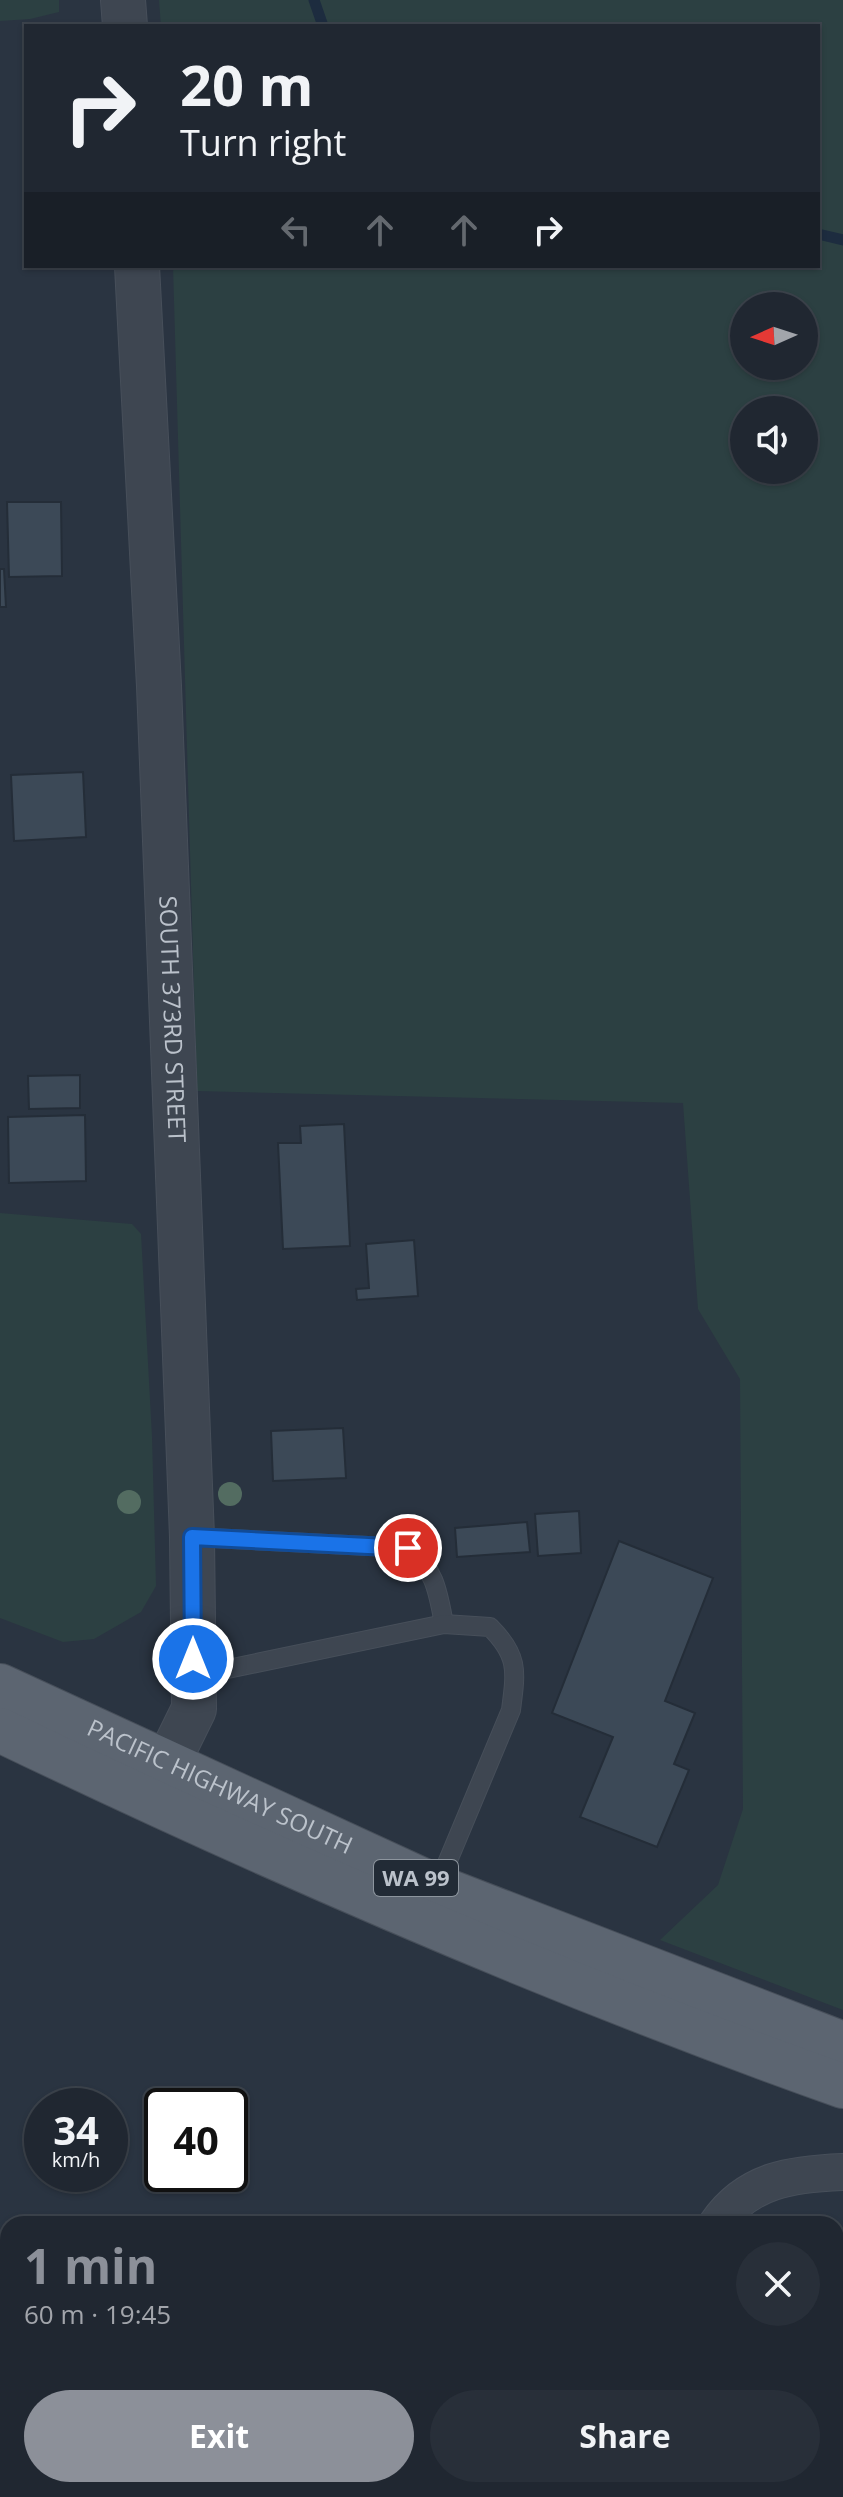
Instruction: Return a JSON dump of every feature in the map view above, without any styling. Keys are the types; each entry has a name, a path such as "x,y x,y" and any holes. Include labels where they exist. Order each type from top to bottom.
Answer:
{"main road":[{"name":"PACIFIC HIGHWAY SOUTH","path":"0,1686 166,1766 437,1887 843,2044"},
{"name":"PACIFIC HIGHWAY SOUTH","path":"0,1730 272,1860 606,1997 843,2086"}],"street":[{"path":"123,0 125,24"},
{"name":"SOUTH 373RD STREET","path":"137,268 159,686 192,1537 194,1709 166,1766"},
{"path":"725,2216 746,2195 767,2182 786,2176 843,2172"}],"lane":[{"path":"192,1537 408,1548 426,1562 436,1582 444,1624"},
{"path":"193,1677 444,1624 457,1622 490,1627 509,1646 515,1679 511,1710 437,1887"}],"green space":[{"path":"0,0 59,0 59,12 30,19 0,21"},
{"path":"159,0 843,0 843,2010 660,1940 718,1885 743,1809 740,1379 698,1309 683,1103 197,1091 173,268 820,268 820,24 161,24"},
{"path":"0,1213 132,1224 141,1234 156,1586 141,1612 94,1639 63,1642 0,1618"}],"building":[{"path":"7,502 61,502 62,576 9,577"},
{"path":"0,569 4,569 6,607 0,607"},
{"path":"83,772 86,837 14,841 11,775"},
{"path":"80,1075 80,1108 29,1109 28,1076"},
{"path":"85,1115 86,1181 9,1183 8,1117"},
{"path":"344,1124 350,1246 283,1249 278,1143 301,1143 300,1126"},
{"path":"414,1240 418,1296 357,1300 356,1289 369,1288 366,1244"},
{"path":"343,1428 346,1478 273,1481 271,1431"},
{"path":"579,1511 581,1553 538,1556 535,1514"},
{"path":"527,1522 530,1552 457,1557 455,1528"},
{"path":"619,1541 713,1578 665,1701 695,1713 674,1764 689,1770 657,1847 580,1817 613,1737 552,1713"}],"waterway":[{"path":"314,0 322,24"},
{"path":"820,234 843,240"}],"route":[{"path":"193,1659 192,1537 408,1548"}]}
